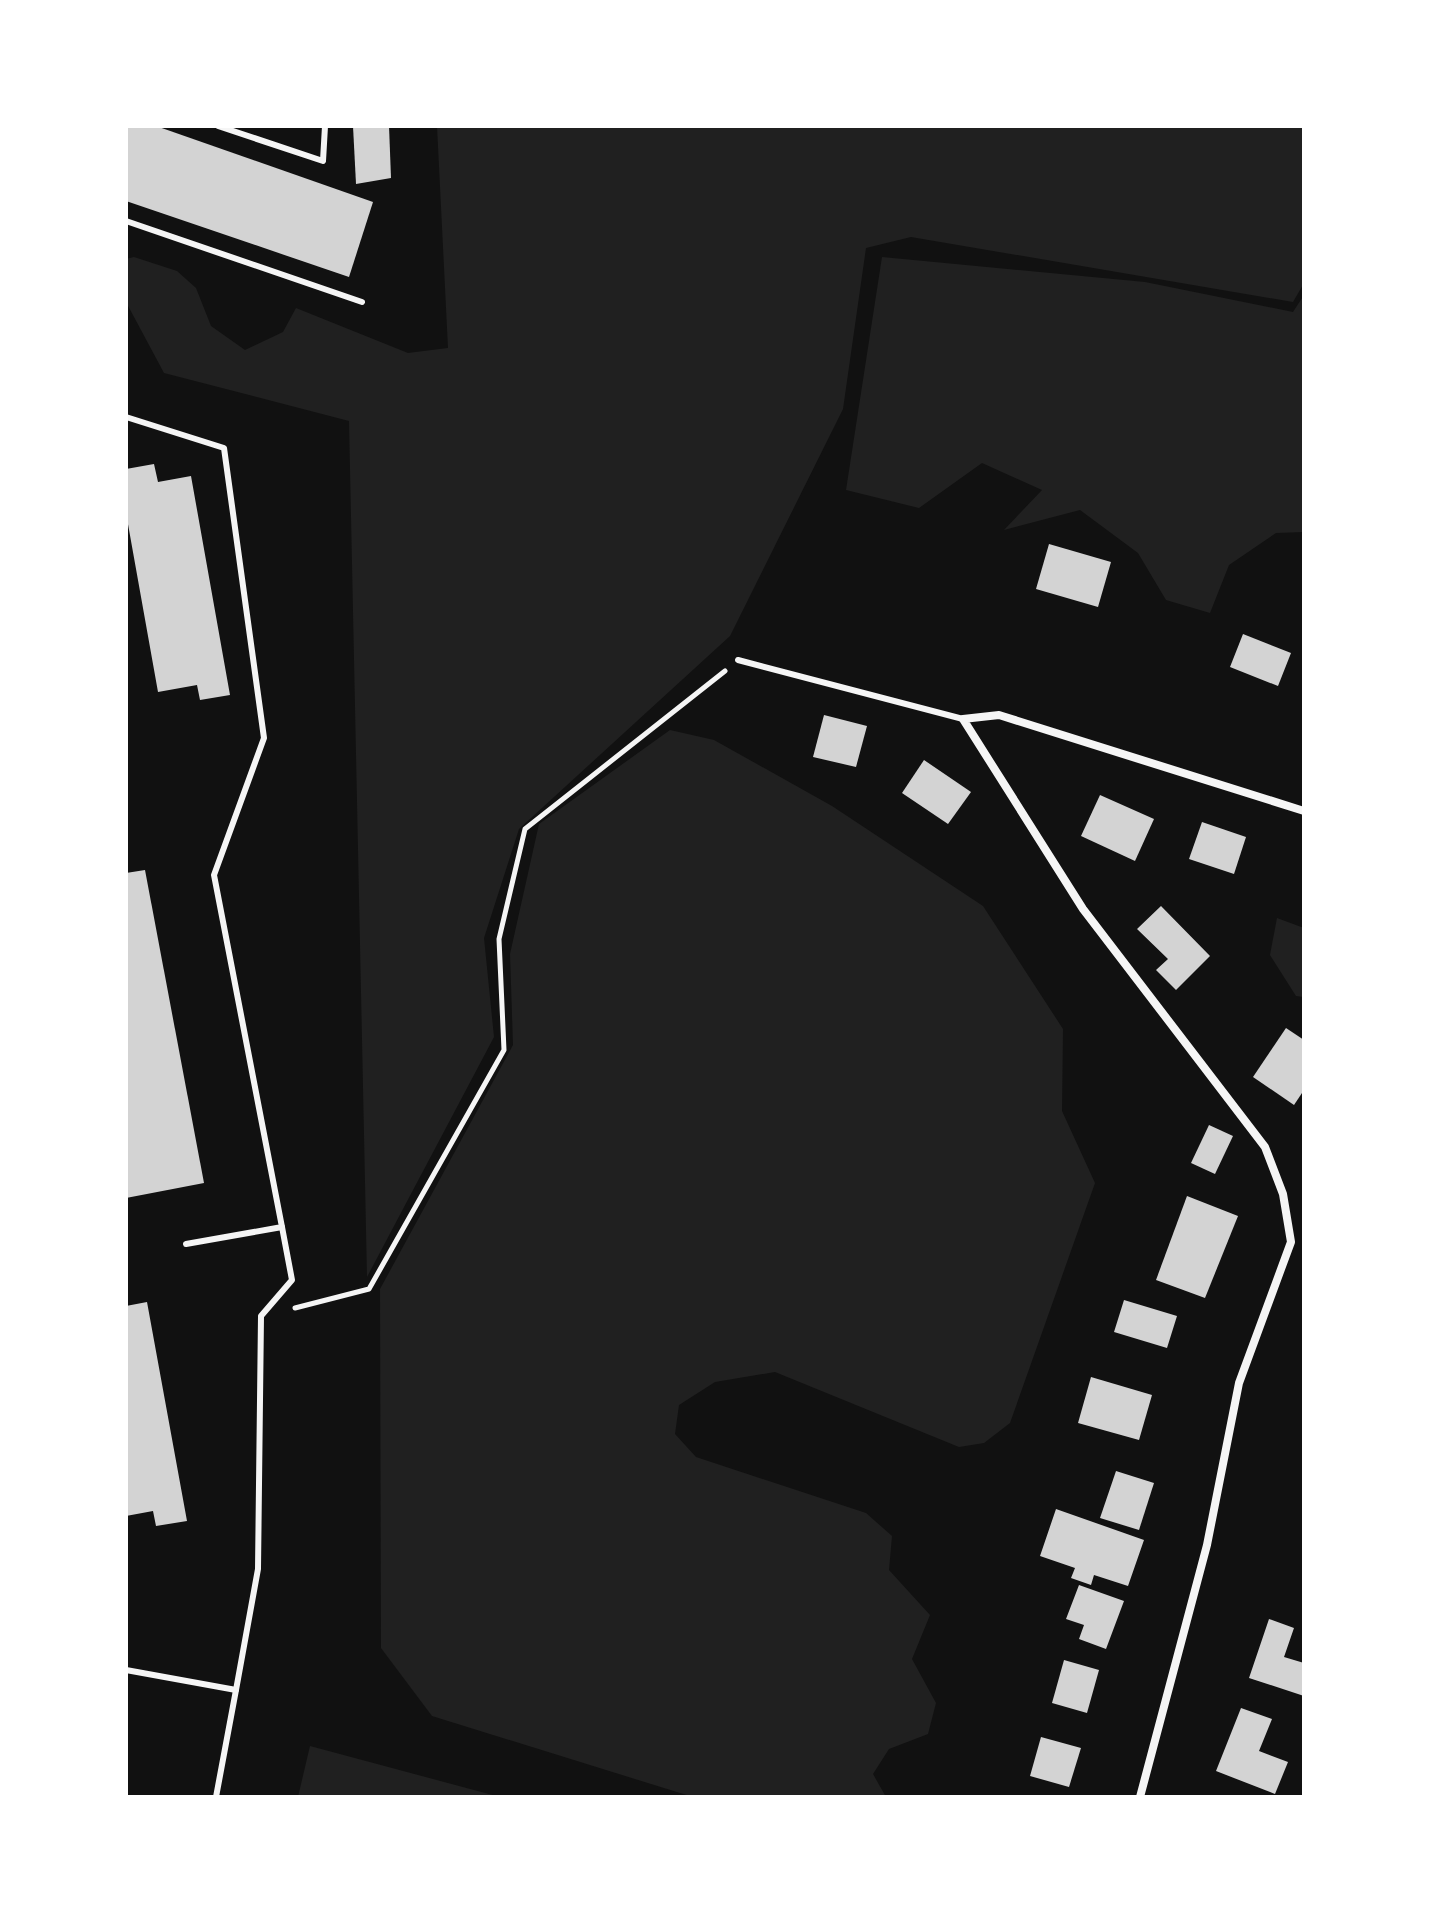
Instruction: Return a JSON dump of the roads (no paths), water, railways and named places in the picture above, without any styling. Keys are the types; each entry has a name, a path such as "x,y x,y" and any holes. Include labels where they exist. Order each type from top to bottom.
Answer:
{"street":[{"path":"1140,1797 1207,1545 1239,1383 1291,1242 1283,1194 1265,1147 1083,909 963,719 999,715 1304,811"}],"lane":[{"path":"218,126 323,161 325,126"},
{"path":"126,221 362,302"},
{"path":"126,417 224,448 264,738 214,875 292,1280 261,1316 258,1569 216,1797"},
{"path":"738,660 963,719"},
{"path":"186,1244 282,1227"},
{"path":"126,1670 236,1690"}]}
